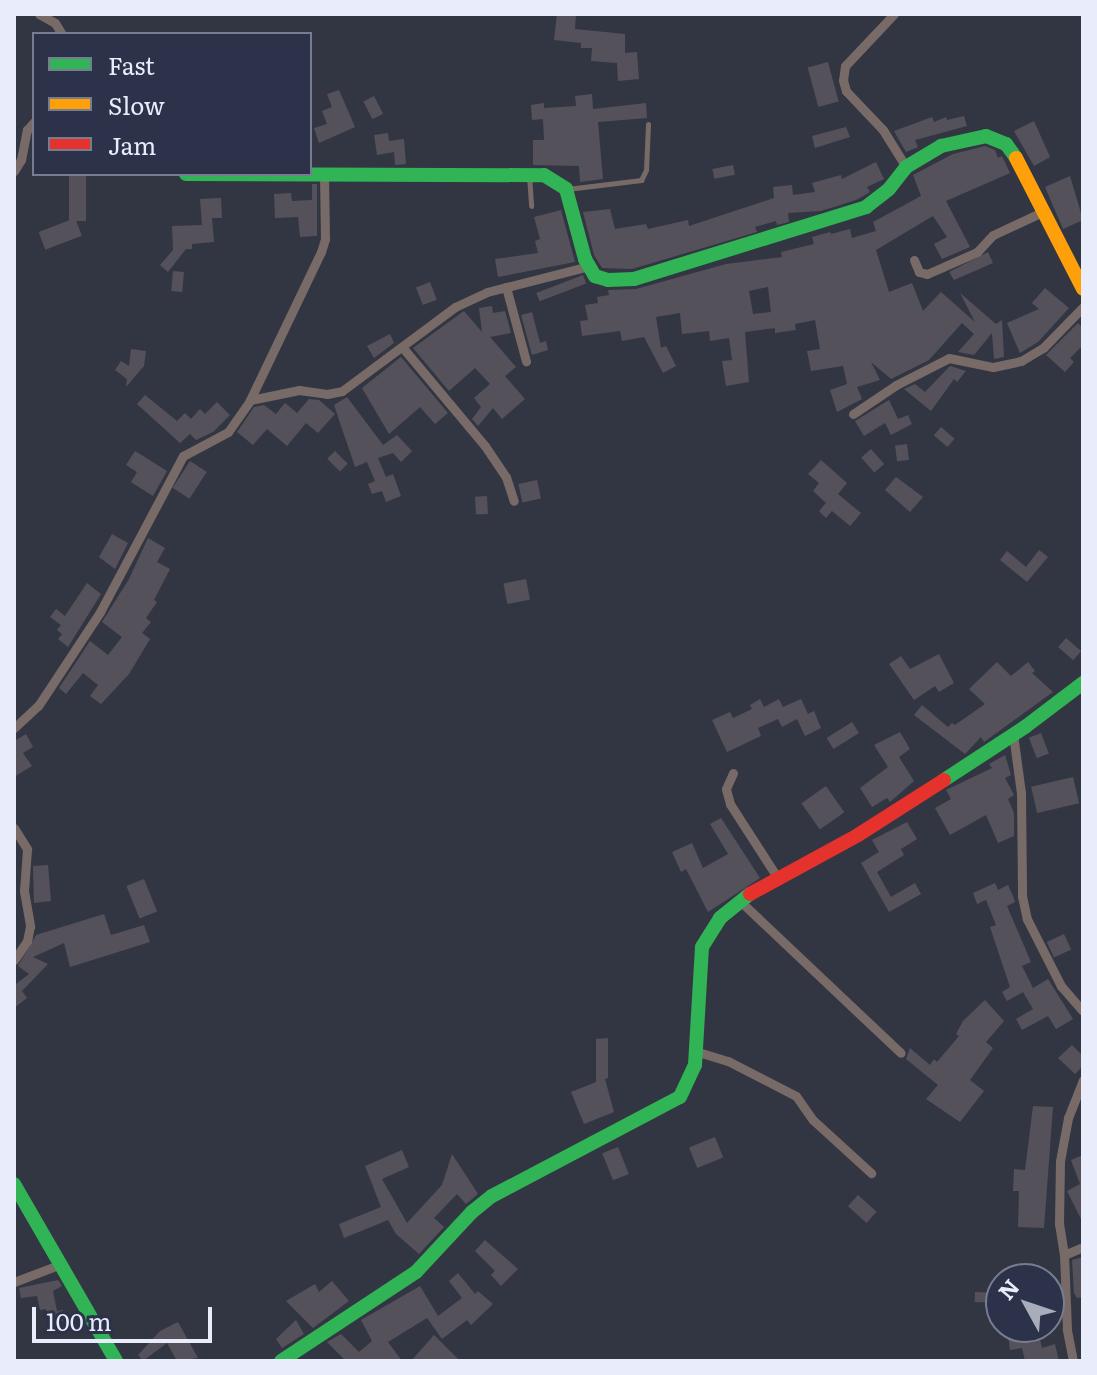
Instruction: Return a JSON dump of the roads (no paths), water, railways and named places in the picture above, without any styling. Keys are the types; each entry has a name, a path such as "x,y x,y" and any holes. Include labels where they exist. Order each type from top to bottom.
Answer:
{"street":[{"path":"39,14 55,23 61,32"},
{"path":"894,14 851,58 845,66 843,80 846,91 883,130 906,167"},
{"path":"14,133 30,126"},
{"path":"14,171 21,160 30,126"},
{"path":"312,174 529,179 544,175 566,189 589,266 601,279 634,279 742,248 866,207 889,189 906,167 941,146 964,138 997,138 1016,158 1083,289"},
{"path":"14,728 38,706 92,624 183,456 228,432 250,400 321,252 325,239 324,174"},
{"path":"914,260 919,272 927,274 977,252 993,235 1042,212"},
{"path":"250,400 299,390 334,394 403,348 455,307 506,287 589,266"},
{"path":"506,287 526,361"},
{"path":"853,414 896,385 949,358 993,367 1021,361 1043,348 1083,307"},
{"path":"403,348 485,446 506,477 514,501"},
{"path":"281,1361 416,1272 472,1212 492,1196 680,1097 688,1086 695,1051 702,947 720,918 740,901 858,835 1013,734 1083,683"},
{"path":"1013,734 1021,793 1022,896 1027,919 1061,986 1083,1011"},
{"path":"733,773 726,789 730,804 779,880"},
{"path":"14,828 27,849 24,891 30,926 27,941 14,960"},
{"path":"740,901 901,1053"},
{"path":"695,1051 728,1061 796,1096 813,1120 871,1173"},
{"path":"1073,1361 1067,1329 1064,1255 1059,1224 1060,1161 1083,1080"},
{"path":"14,1184 116,1361"},
{"path":"1064,1255 1083,1247"},
{"path":"14,1282 61,1264"}],"lane":[{"path":"566,189 641,180 646,170 648,124"},
{"path":"529,179 531,206"}]}
